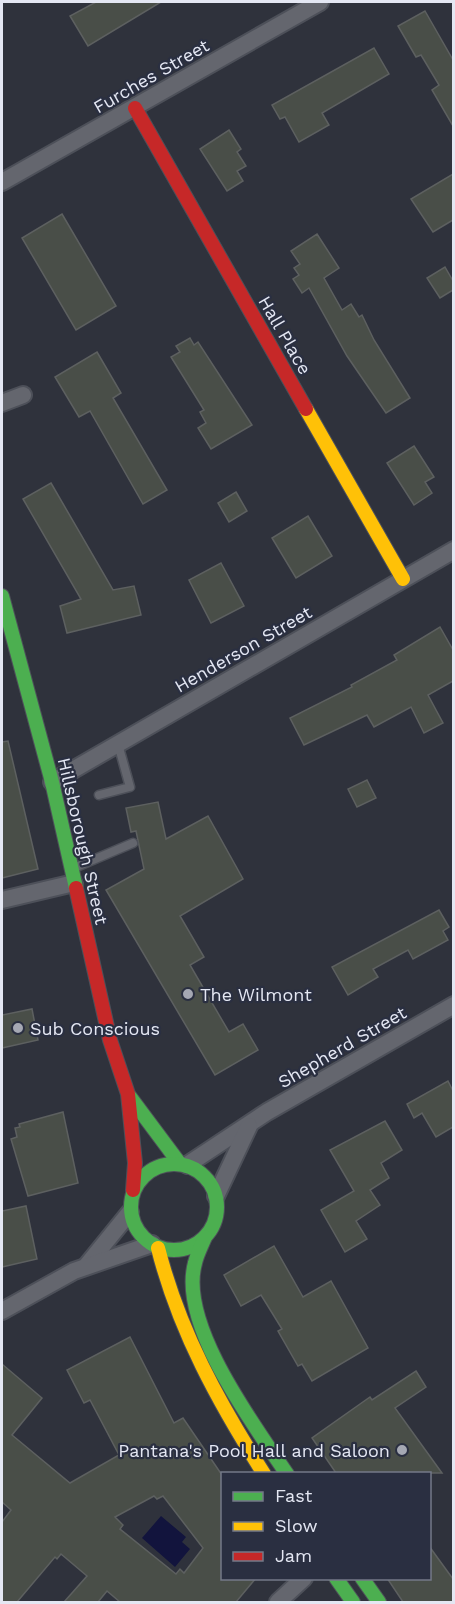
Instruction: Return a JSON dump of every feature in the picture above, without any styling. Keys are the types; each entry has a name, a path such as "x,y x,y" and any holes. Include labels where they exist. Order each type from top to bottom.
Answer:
{"main road":[{"name":"Hall Place","path":"135,108 403,579"},
{"name":"Hillsborough Street","path":"2,596 52,782 110,1040 128,1094 135,1162 133,1190"},
{"name":"Hillsborough Street","path":"128,1094 183,1164"},
{"path":"205,1237 183,1249 155,1246 142,1236 130,1212 133,1190 147,1172 156,1167 183,1164 204,1176 216,1196 216,1218 205,1237 197,1250 193,1263 192,1294 196,1314 210,1348 286,1472"},
{"path":"155,1246 174,1299 212,1387 263,1472"},
{"path":"337,1580 353,1602"},
{"path":"363,1580 379,1602"}],"street":[{"name":"Furches Street","path":"2,182 320,2"},
{"path":"2,403 23,395"},
{"name":"Henderson Street","path":"52,782 453,550"},
{"path":"2,900 73,876"},
{"name":"Shepherd Street","path":"183,1164 453,1005"},
{"path":"216,1196 251,1124"},
{"path":"87,1266 130,1212"},
{"path":"2,1311 87,1266 155,1246"},
{"path":"278,1602 302,1580"}],"lane":[{"path":"99,795 130,787 118,744"},
{"path":"73,876 133,843"}],"shaded area":[{"path":"161,1516 186,1537 182,1542 190,1549 175,1567 142,1538"}],"building":[{"path":"96,2 161,2 88,46 70,16"},
{"path":"425,11 453,60 453,126 432,90 439,85 421,55 416,57 398,26"},
{"path":"374,48 389,74 322,113 329,125 299,142 285,117 280,119 272,105"},
{"path":"229,130 241,149 237,152 246,166 237,171 243,181 227,191 200,149"},
{"path":"453,174 453,220 433,232 411,199"},
{"path":"62,214 116,306 76,330 22,238"},
{"path":"317,234 339,268 324,278 342,310 351,304 359,317 362,315 374,340 410,398 386,413 347,356 309,288 302,293 293,279 299,275 294,268 300,264 291,251"},
{"path":"445,267 453,281 453,290 440,298 427,278"},
{"path":"190,338 194,345 198,342 252,425 211,449 198,428 206,423 200,412 204,410 171,357 180,352 176,346"},
{"path":"97,352 121,393 113,398 167,490 143,504 90,411 79,417 55,377"},
{"path":"414,446 434,477 425,482 432,493 414,505 387,463"},
{"path":"51,483 113,590 134,586 141,615 67,633 60,606 81,599 23,499"},
{"path":"236,492 247,511 229,522 218,503"},
{"path":"308,516 332,556 296,578 272,538"},
{"path":"221,563 244,606 211,623 189,580"},
{"path":"440,627 453,650 453,681 428,695 443,723 424,733 411,707 374,727 367,715 304,745 290,718 352,687 351,685 397,660 394,655"},
{"path":"8,741 38,869 2,878 2,742"},
{"path":"367,780 376,798 357,807 348,789"},
{"path":"158,802 166,839 208,816 243,879 180,916 204,957 190,965 229,1032 243,1024 258,1050 215,1075 106,890 144,869 136,831 131,832 126,808"},
{"path":"439,910 449,927 443,931 448,940 413,959 408,950 373,969 378,977 348,995 332,967"},
{"name":"Sub Conscious","path":"32,1009 38,1040 2,1048 2,1015"},
{"path":"448,1081 453,1091 453,1127 436,1137 422,1113 414,1118 407,1104"},
{"path":"63,1112 78,1183 28,1196 11,1139 17,1137 15,1128 20,1127 19,1124"},
{"path":"385,1121 402,1150 381,1163 389,1178 370,1190 380,1205 356,1221 367,1239 345,1252 321,1210 354,1191 330,1150"},
{"path":"26,1206 37,1259 2,1267 2,1211"},
{"path":"274,1246 303,1297 331,1281 368,1348 312,1381 302,1364 298,1366 278,1331 282,1329 261,1295 241,1306 224,1275"},
{"path":"130,1337 174,1423 183,1418 221,1474 221,1580 254,1580 236,1602 120,1602 107,1591 98,1602 64,1602 87,1576 61,1554 57,1559 55,1557 17,1602 2,1602 2,1522 11,1510 2,1502 2,1364 42,1398 12,1435 70,1483 119,1455 90,1400 84,1403 67,1370","holes":["154,1496 157,1499 163,1496 203,1548 184,1573 180,1569 176,1574 120,1529 123,1525 115,1517"]},
{"path":"416,1371 426,1387 395,1408 442,1473 335,1472 312,1438 370,1397 372,1400"},
{"path":"431,1549 453,1579 453,1602 403,1602 388,1580 431,1580"}],"traffic: fast":[{"path":"2,596 52,782 76,888"},
{"path":"130,1097 180,1164"},
{"path":"174,1164 191,1167 205,1176 214,1190 217,1207 214,1224 205,1238 191,1247 174,1250 157,1247 143,1238 134,1224 131,1207 134,1190 143,1176 157,1167 174,1164"},
{"path":"205,1237 195,1263 193,1288 198,1315 208,1344 222,1373 286,1472"},
{"path":"337,1580 353,1602"},
{"path":"363,1580 379,1602"}],"traffic: slow":[{"path":"306,409 403,579"},
{"path":"158,1248 177,1308 202,1366 263,1472"}],"traffic: jam":[{"path":"135,108 306,409"},
{"path":"76,888 110,1040 128,1094 135,1163 133,1190"}],"place":[{"name":"The Wilmont","path":"188,994"},
{"name":"Sub Conscious","path":"18,1028"},
{"name":"Pantana's Pool Hall and Saloon","path":"402,1450"}]}
